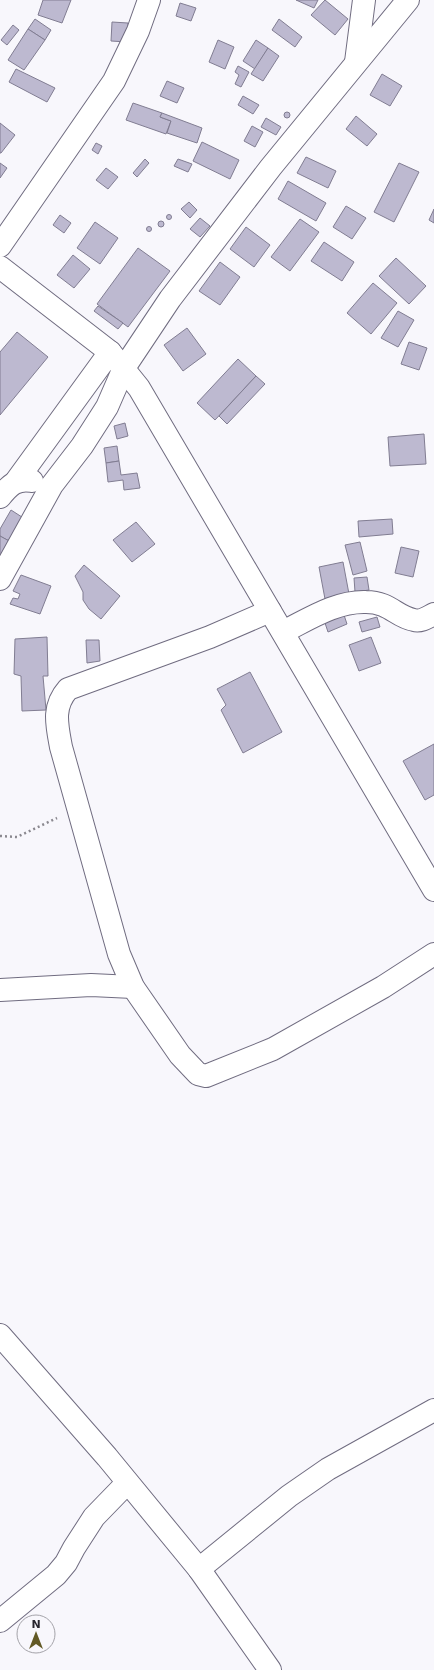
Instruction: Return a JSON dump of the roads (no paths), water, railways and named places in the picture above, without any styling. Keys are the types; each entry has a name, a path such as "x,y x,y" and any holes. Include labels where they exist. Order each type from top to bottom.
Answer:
{"street":[{"path":"0,246 114,81 138,31 149,0"},
{"path":"356,62 364,0"},
{"path":"0,497 9,486 17,480 170,299 271,167 408,0"},
{"path":"0,267 117,360 139,388 434,890"},
{"path":"0,579 52,485 82,446 107,407 117,360"},
{"path":"17,480 26,480 52,485"},
{"path":"283,632 333,608 352,602 380,602 414,620 422,620 434,614"},
{"path":"270,611 210,637 68,689 60,699 56,724 119,954 133,987 180,1055 198,1074 206,1076 273,1049 383,987 434,954"},
{"path":"0,990 91,985 133,987"},
{"path":"0,1335 107,1457 127,1483 200,1569 270,1670"},
{"path":"200,1569 289,1496 328,1469 434,1410"},
{"path":"0,1621 56,1575 66,1563 94,1517 127,1483"}]}
